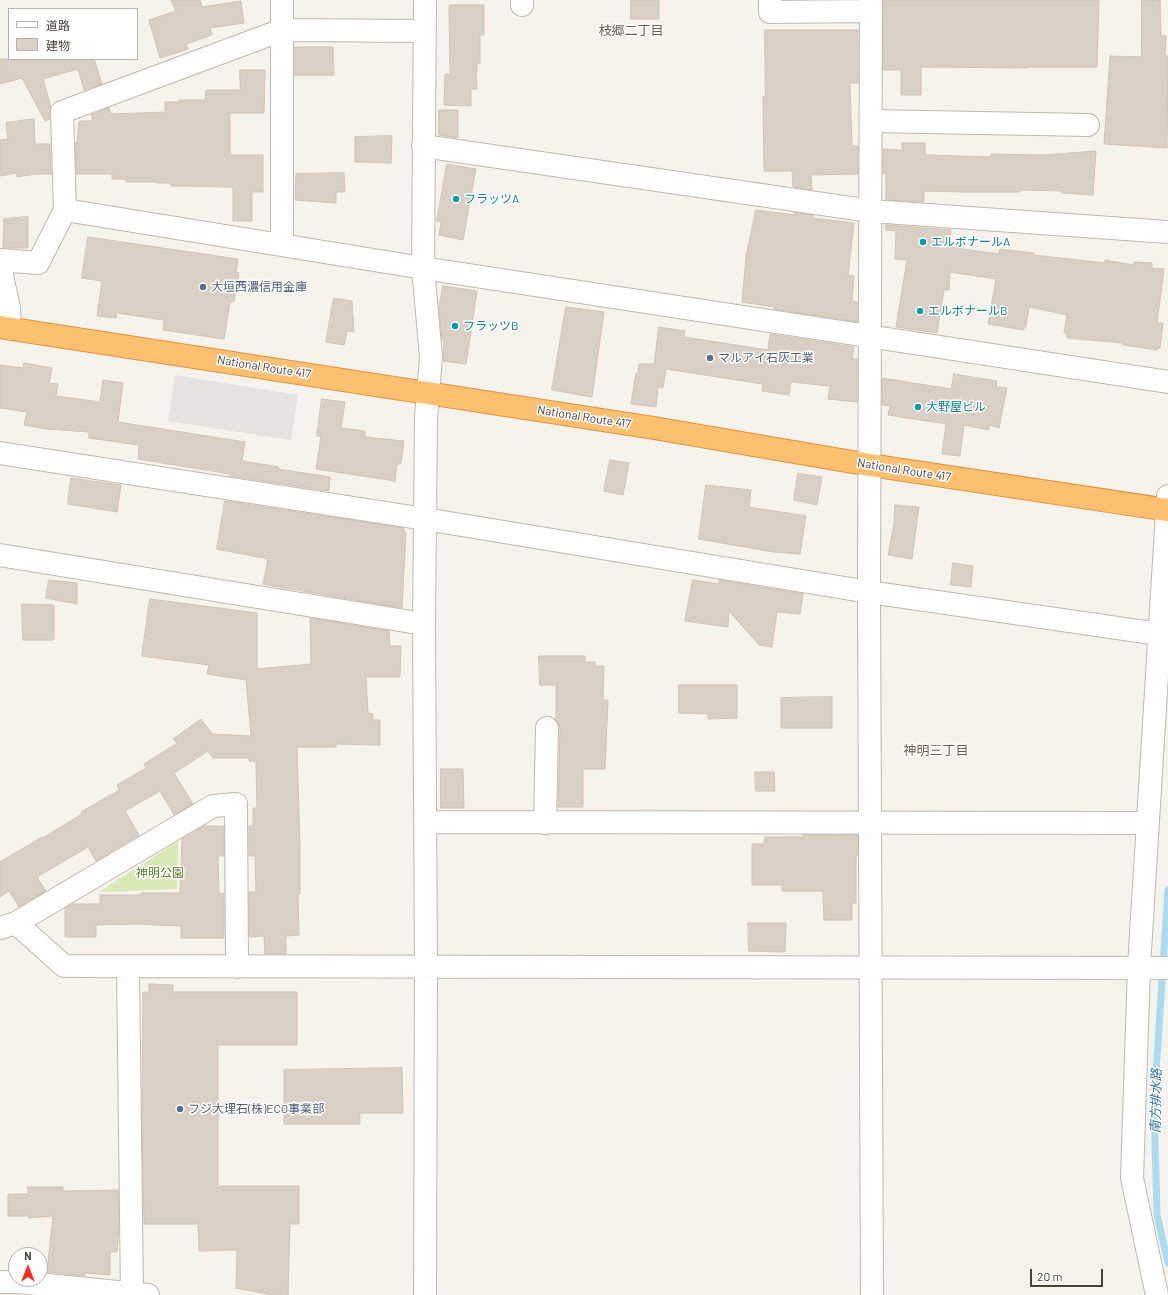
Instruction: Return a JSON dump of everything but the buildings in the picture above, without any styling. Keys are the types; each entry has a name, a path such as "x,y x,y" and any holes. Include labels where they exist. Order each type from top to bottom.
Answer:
{"highway":[{"name":"National Route 417","path":"5,328 427,392 870,464 1168,506"}],"street":[{"path":"282,0 282,245"},
{"path":"424,0 423,268 431,357 427,392 424,624 426,967 425,1295"},
{"path":"770,0 770,12 871,5 869,592 872,1295"},
{"path":"0,260 38,263 65,210 62,112 282,30 424,31"},
{"path":"871,121 1088,125"},
{"path":"423,146 871,211 1168,232"},
{"path":"65,210 423,268 1168,382"},
{"path":"0,266 9,308 5,328"},
{"path":"0,453 425,519 869,592 1159,634"},
{"path":"1157,1295 1132,1178 1152,967 1148,823 1168,506"},
{"path":"0,556 424,624"},
{"path":"545,822 547,728"},
{"path":"237,967 236,804 213,806 8,926 64,966 128,967 870,968 1152,967"},
{"path":"425,822 1148,823"},
{"path":"0,1282 17,1282 138,1295 128,967"}],"green space":[{"name":"神明公園","path":"178,841 177,889 99,892"}],"shaded area":[{"path":"175,375 298,395 291,440 168,421"}],"waterway":[{"name":"南方排水路","path":"1168,890 1154,1103 1157,1215 1168,1263"}],"place":[{"name":"フラッツA","path":"456,199"},
{"name":"エルボナールA","path":"923,242"},
{"name":"大垣西濃信用金庫","path":"203,287"},
{"name":"エルボナールB","path":"920,311"},
{"name":"フラッツB","path":"455,326"},
{"name":"マルアイ石灰工業","path":"710,358"},
{"name":"大野屋ビル","path":"918,407"},
{"name":"フジ大理石(株)ECO事業部","path":"180,1109"}],"district":[{"name":"枝郷二丁目","path":"631,31"},
{"name":"神明三丁目","path":"936,751"}]}
